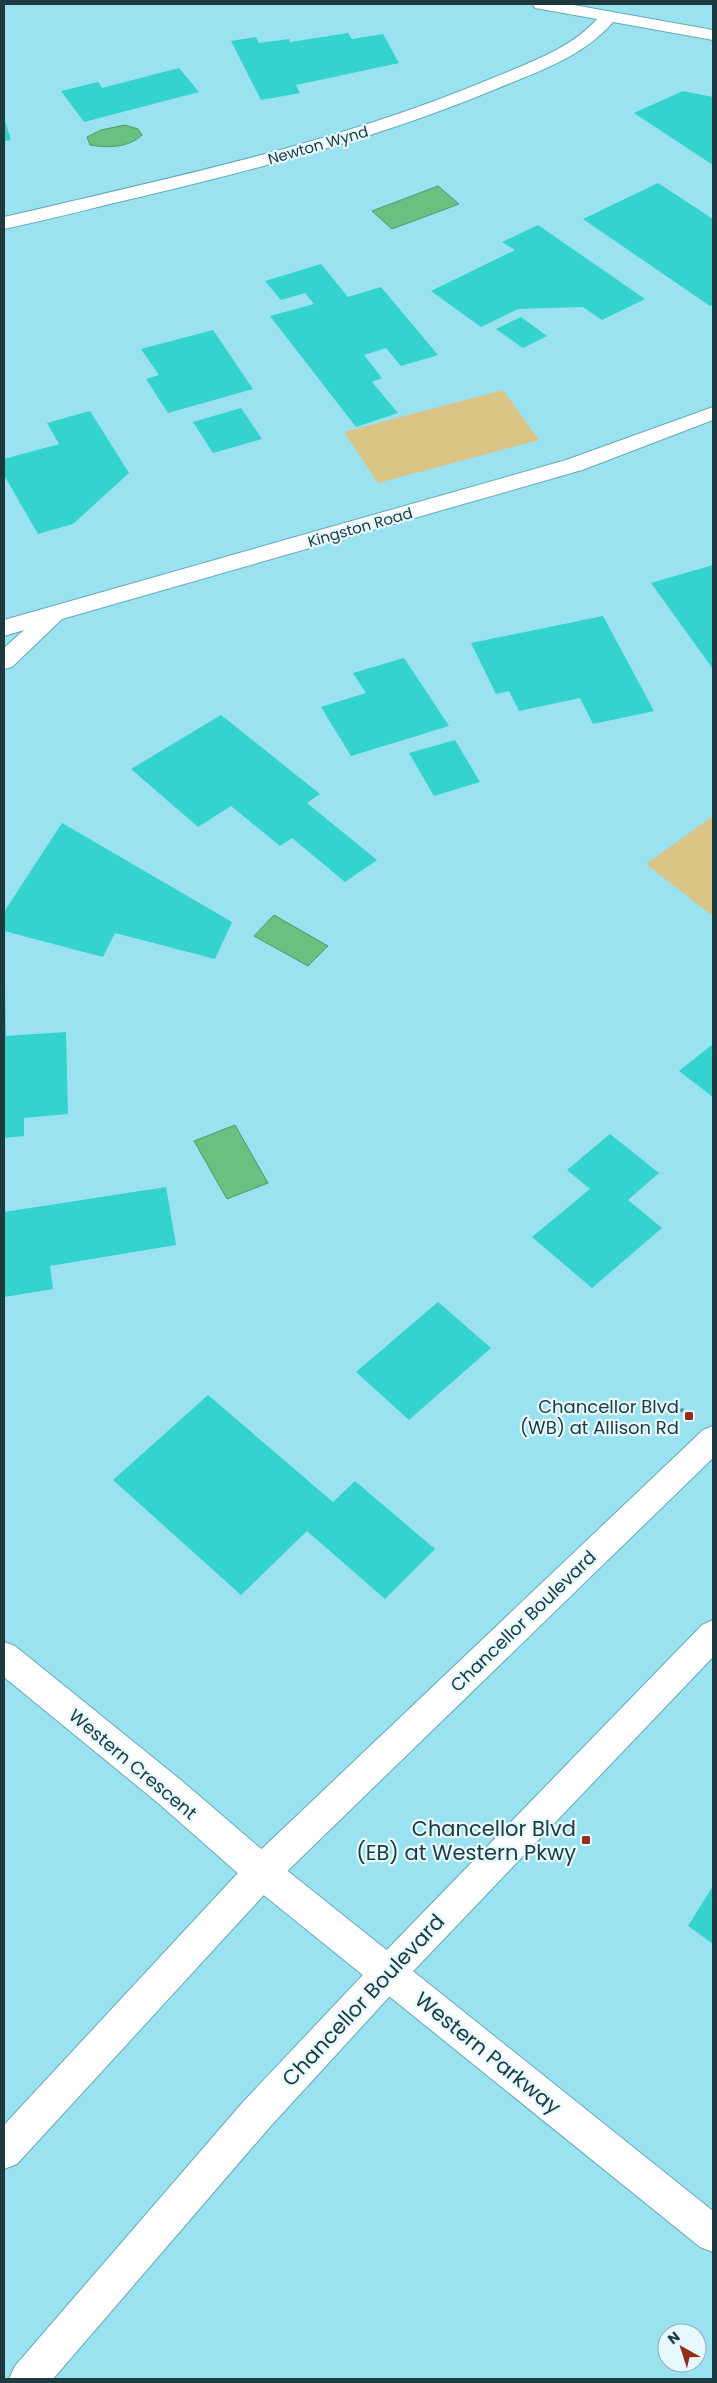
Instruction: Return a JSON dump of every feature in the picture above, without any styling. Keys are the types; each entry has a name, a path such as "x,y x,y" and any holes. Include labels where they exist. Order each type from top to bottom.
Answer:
{"street":[{"path":"541,4 713,35"},
{"name":"Newton Wynd","path":"4,223 318,147 395,123 470,95 549,59 590,36 610,15"},
{"name":"Kingston Road","path":"4,628 574,465 713,413"},
{"path":"4,661 54,615"},
{"name":"Chancellor Boulevard","path":"4,2151 262,1872 713,1439"},
{"name":"Chancellor Boulevard","path":"28,2379 256,2115 388,1973 713,1635"},
{"name":"Western Crescent","path":"4,1657 170,1792 262,1872"},
{"name":"Western Parkway","path":"262,1872 713,2234"}],"shaded area":[{"path":"125,125 138,129 142,135 124,145 104,147 90,145 87,137 101,130"},
{"path":"438,186 459,204 392,229 372,211"},
{"path":"503,390 539,440 378,483 344,432"},
{"path":"713,816 713,916 646,864"},
{"path":"274,915 328,946 308,966 254,936"},
{"path":"235,1125 268,1183 227,1199 194,1141"}],"building":[{"path":"348,33 352,39 383,34 399,63 296,85 300,93 261,100 231,41 256,37 259,43 289,39 290,42"},
{"path":"179,68 199,92 84,122 61,91 98,82 102,88"},
{"path":"683,91 713,97 713,165 634,113"},
{"path":"4,118 11,140 4,141"},
{"path":"658,183 713,219 713,305 710,306 583,219"},
{"path":"538,225 645,299 602,320 583,307 518,309 481,327 431,291 515,250 502,242"},
{"path":"321,264 348,297 381,287 438,355 401,366 386,348 364,355 382,378 372,382 398,413 356,427 270,316 314,304 305,293 281,300 265,281"},
{"path":"521,317 547,336 523,348 496,329"},
{"path":"213,330 253,389 168,413 146,379 159,375 141,349"},
{"path":"241,408 262,439 213,453 193,422"},
{"path":"90,411 129,473 73,524 38,534 4,475 4,459 59,444 47,423"},
{"path":"713,565 713,669 651,583"},
{"path":"603,616 654,711 593,724 580,698 519,711 509,691 496,694 471,643"},
{"path":"404,658 449,726 351,756 321,707 366,693 353,673"},
{"path":"221,715 320,794 307,803 377,860 345,882 292,838 280,846 231,806 198,827 131,769"},
{"path":"455,740 480,782 434,796 409,753"},
{"path":"62,823 232,922 215,959 115,933 103,957 4,931 4,912"},
{"path":"4,988 6,1036 66,1032 68,1114 24,1118 24,1136 4,1138"},
{"path":"713,1044 713,1097 679,1071"},
{"path":"610,1134 659,1173 628,1200 662,1228 592,1288 532,1237 590,1189 567,1170"},
{"path":"166,1187 176,1245 50,1266 53,1289 4,1297 4,1212"},
{"path":"438,1302 491,1348 409,1420 356,1372"},
{"path":"208,1395 333,1502 355,1481 435,1549 385,1599 307,1531 241,1595 113,1480"},
{"path":"713,1886 713,1944 688,1926"}],"place":[{"name":"Chancellor Blvd (WB) at Allison Rd","path":"689,1416"},
{"name":"Chancellor Blvd (EB) at Western Pkwy","path":"586,1840"}]}
